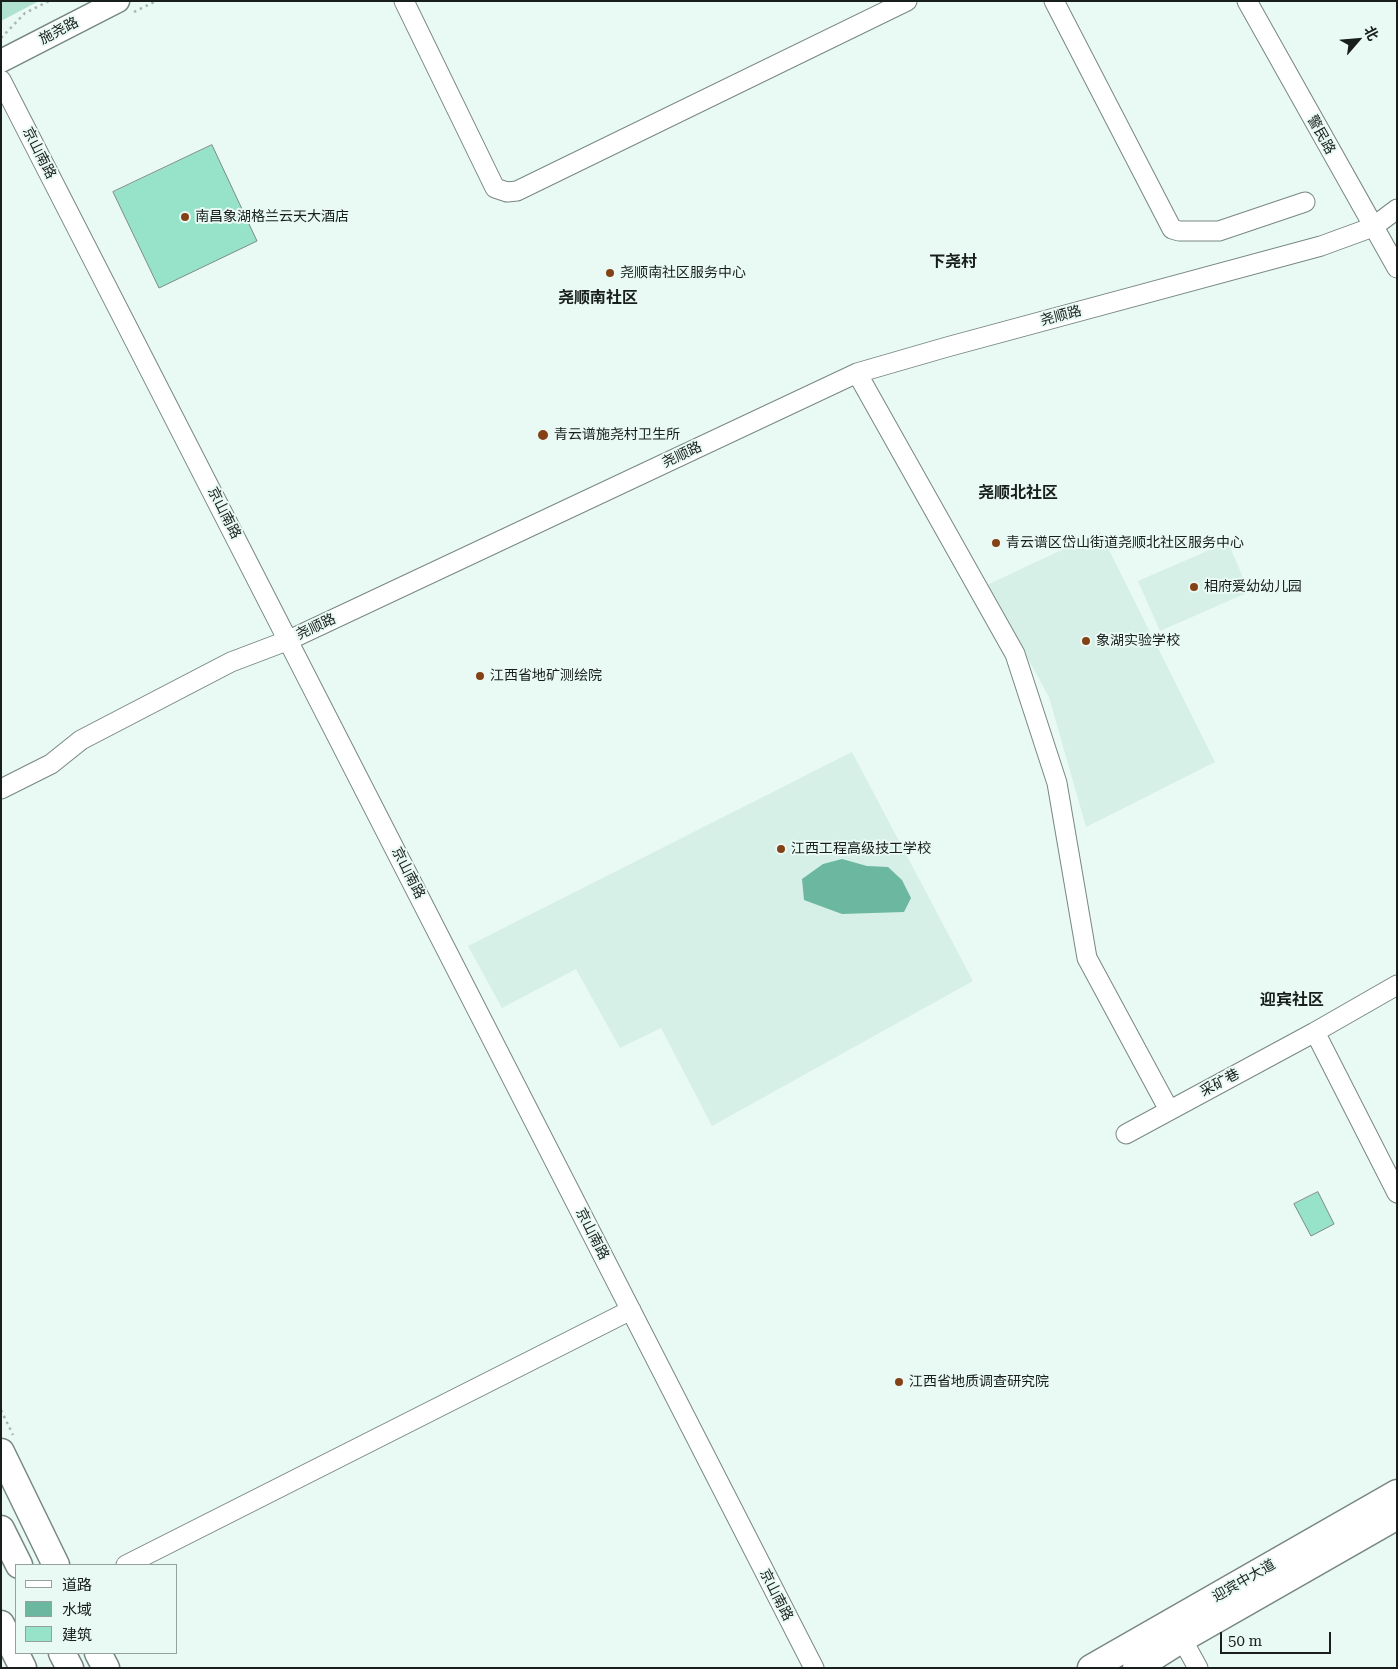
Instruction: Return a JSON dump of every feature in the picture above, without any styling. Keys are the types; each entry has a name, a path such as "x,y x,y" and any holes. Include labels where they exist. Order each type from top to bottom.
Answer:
{"highway":[{"path":"1,1452 56,1564"},
{"name":"迎宾中大道","path":"1091,1668 1397,1494"},
{"name":"迎宾中大道","path":"1136,1668 1182,1639 1397,1516"},
{"path":"1,1529 18,1564"},
{"path":"1,1624 15,1652"},
{"path":"16,1654 23,1668"},
{"path":"63,1654 70,1668"},
{"path":"99,1654 106,1668"}],"main road":[{"name":"施尧路","path":"1,46 85,1"},
{"name":"施尧路","path":"1,61 118,1"}],"street":[{"path":"404,1 495,188 507,192 517,191 907,1"},
{"path":"1054,1 1172,229 1179,231 1219,231 1305,202"},
{"name":"警民路","path":"1246,1 1397,268"},
{"name":"京山南路","path":"1,80 814,1668"},
{"name":"尧顺路","path":"1,789 51,764 82,740 222,666 289,640 857,373 1321,246 1373,227 1397,209"},
{"path":"857,373 1015,654 1057,783 1087,958 1170,1110"},
{"name":"采矿巷","path":"1126,1134 1397,985"},
{"path":"1314,1032 1397,1193"},
{"path":"128,1564 631,1310"},
{"path":"1182,1639 1198,1668"}],"path":[{"path":"1,38 25,13 49,1"}],"shaded area":[{"path":"1,1 39,1 1,21"},
{"name":"象湖实验学校","path":"1100,532 1215,762 1086,827 1049,697 987,585"},
{"name":"相府爱幼幼儿园","path":"1228,542 1249,592 1160,631 1138,581"},
{"name":"江西工程高级技工学校","path":"852,752 973,981 712,1126 661,1028 620,1048 576,969 502,1008 468,946"}],"water":[{"path":"842,859 867,866 888,867 902,880 911,898 904,912 842,914 804,900 802,879 823,864"}],"building":[{"name":"南昌象湖格兰云天大酒店","path":"212,145 257,241 159,288 113,192"},
{"path":"1318,1192 1334,1224 1311,1236 1294,1204"}],"place":[{"name":"南昌象湖格兰云天大酒店","path":"185,217"},
{"name":"尧顺南社区服务中心","path":"610,273"},
{"name":"青云谱施尧村卫生所","path":"543,435"},
{"name":"青云谱区岱山街道尧顺北社区服务中心","path":"996,543"},
{"name":"相府爱幼幼儿园","path":"1194,587"},
{"name":"象湖实验学校","path":"1086,641"},
{"name":"江西省地矿测绘院","path":"480,676"},
{"name":"江西工程高级技工学校","path":"781,849"},
{"name":"江西省地质调查研究院","path":"899,1382"}],"district":[{"name":"下尧村","path":"953,262"},
{"name":"尧顺南社区","path":"598,298"},
{"name":"尧顺北社区","path":"1018,493"},
{"name":"迎宾社区","path":"1292,1000"}]}
